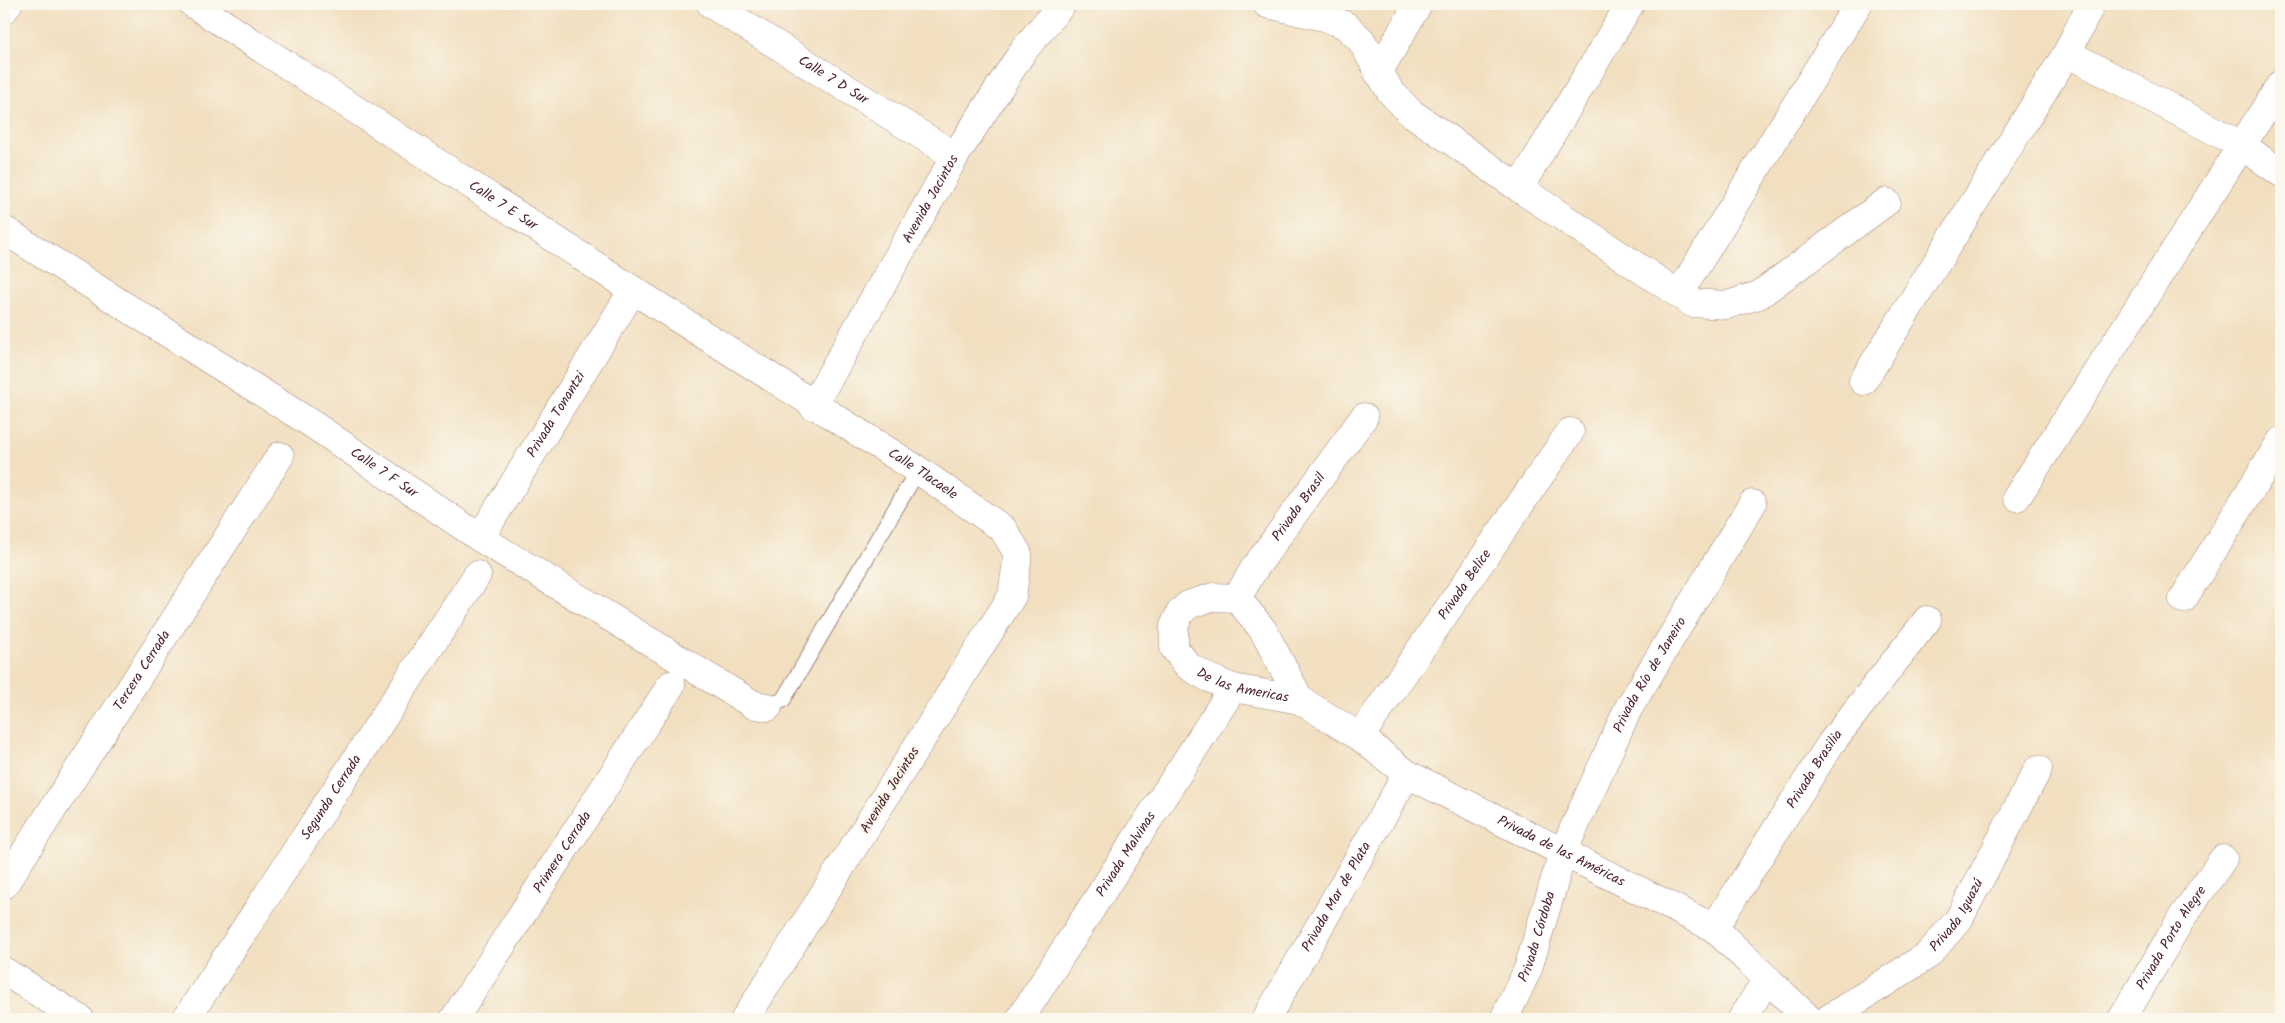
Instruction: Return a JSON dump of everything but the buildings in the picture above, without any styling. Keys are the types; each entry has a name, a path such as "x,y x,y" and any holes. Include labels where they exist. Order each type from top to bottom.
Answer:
{"street":[{"path":"4,10 8,4"},
{"name":"Calle 7 E Sur","path":"193,4 813,406"},
{"name":"Calle 7 D Sur","path":"711,4 955,156"},
{"name":"Avenida Jacintos","path":"813,406 955,156 1023,51 1062,4"},
{"path":"1267,4 1324,17 1345,25 1360,40 1390,91 1410,112 1519,188 1692,303 1727,305 1760,295 1886,202"},
{"path":"1378,73 1418,4"},
{"path":"1519,188 1630,4"},
{"path":"1679,294 1858,4"},
{"path":"1863,381 2067,53 2091,4"},
{"path":"2067,53 2242,145 2281,172"},
{"path":"2017,497 2281,84"},
{"name":"Calle 7 F Sur","path":"4,230 312,424 480,538 754,705 768,707"},
{"name":"Privada Tonantzi","path":"480,538 633,290"},
{"name":"Calle Tlacaele","path":"813,406 918,470 1003,529 1018,554"},
{"name":"Privada Brasil","path":"1236,598 1254,569 1364,417"},
{"name":"Privada Belice","path":"1360,737 1570,432"},
{"path":"2182,599 2281,441"},
{"name":"Tercera Cerrada","path":"4,885 280,456"},
{"name":"Privada Río de Janeiro","path":"1563,852 1628,709 1752,504"},
{"name":"Avenida Jacintos","path":"745,1019 1012,596 1018,554"},
{"name":"Segunda Cerrada","path":"186,1019 477,575"},
{"name":"De las Americas","path":"1213,596 1236,598 1263,630 1300,700 1233,688 1208,678 1188,666 1174,648 1174,626 1180,613 1188,605 1213,596"},
{"name":"Privada Brasilia","path":"1714,928 1831,743 1927,620"},
{"name":"Primera Cerrada","path":"454,1019 670,685"},
{"name":"Privada Malvinas","path":"1020,1019 1233,688"},
{"name":"Privada de las Américas","path":"1300,700 1360,737 1407,774 1714,928 1808,1019"},
{"name":"Privada Iguazú","path":"1828,1019 1928,954 1959,919 2038,769"},
{"name":"Privada Mar de Plata","path":"1266,1019 1407,774"},
{"name":"Privada Córdoba","path":"1504,1019 1528,969 1563,852"},
{"name":"Privada Porto Alegre","path":"2122,1019 2183,916 2223,859"},
{"path":"4,971 80,1019"},
{"path":"1742,1019 1767,979"}],"lane":[{"path":"768,707 783,700 918,470"}]}
